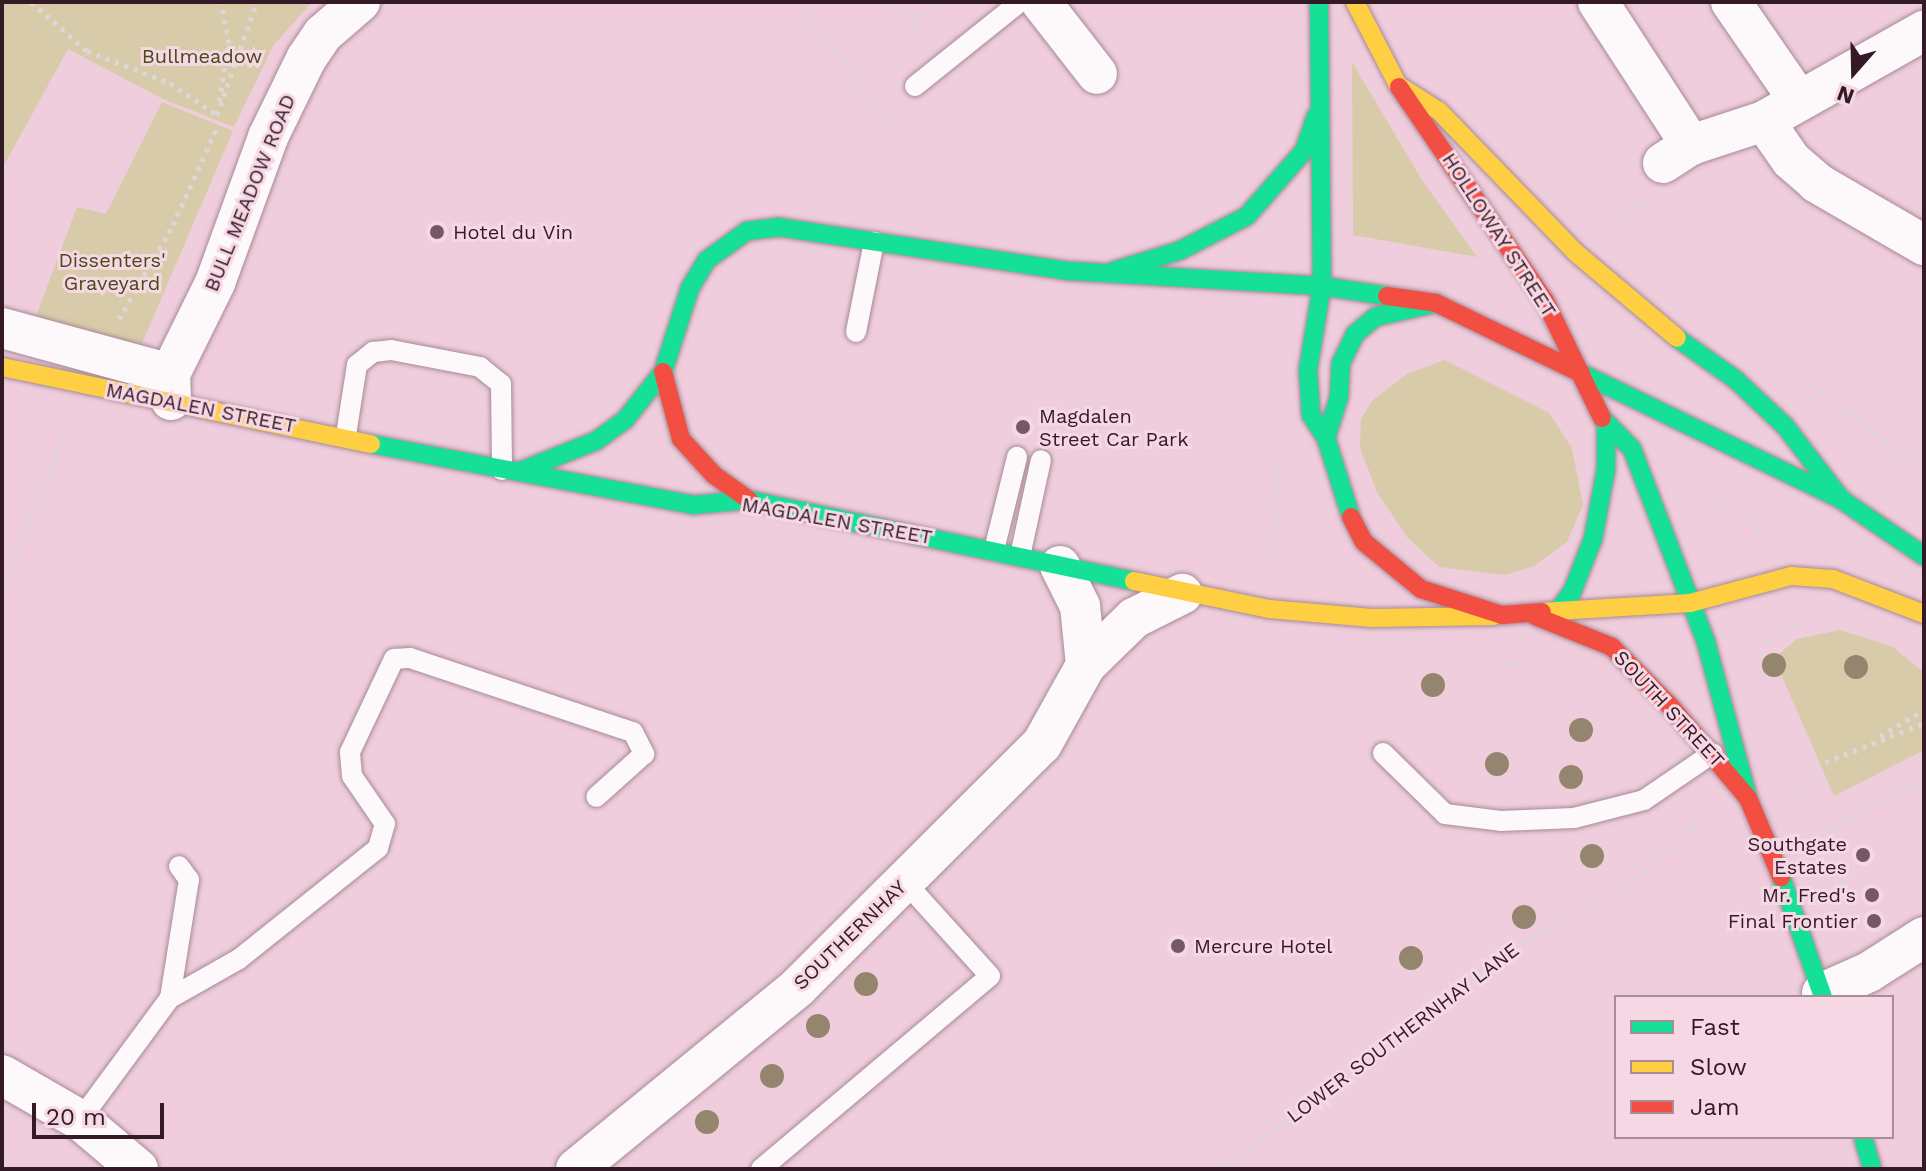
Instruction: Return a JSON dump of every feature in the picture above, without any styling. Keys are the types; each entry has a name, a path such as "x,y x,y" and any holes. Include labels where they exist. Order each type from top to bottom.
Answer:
{"main road":[{"path":"1319,2 1322,286 1308,370 1311,415 1326,438 1340,495 1364,542 1421,589 1502,615"},
{"name":"HOLLOWAY STREET","path":"1355,2 1398,85 1545,301 1585,377 1606,426 1632,449 1690,603"},
{"path":"1398,85 1439,111 1575,252 1629,299 1736,380 1785,426 1842,500"},
{"path":"1113,271 1179,251 1247,216 1277,187 1304,151 1321,99"},
{"path":"510,471 596,441 625,420 663,372 690,288 724,244 763,227 1069,271 1113,271 1322,286 1436,303 1842,500 1924,556"},
{"path":"1326,438 1339,397 1341,363 1355,334 1375,317 1436,303"},
{"name":"MAGDALEN STREET","path":"2,367 170,387 346,435 510,471 693,505 749,500 994,550 1182,594 1269,609 1372,618 1535,616"},
{"path":"663,372 681,439 714,475 749,500"},
{"path":"1557,612 1572,592 1593,539 1606,469 1606,426"},
{"path":"1535,616 1690,603 1791,576 1833,579 1924,614"},
{"name":"SOUTH STREET","path":"1690,603 1706,642 1748,798"},
{"name":"SOUTH STREET","path":"1535,616 1612,647 1713,753 1748,798 1762,822 1823,995"},
{"path":"1864,1139 1872,1169"}],"street":[{"name":"BULL MEADOW ROAD","path":"170,387 215,283 268,137 306,59 323,34 360,2"},
{"path":"1041,2 1097,74"},
{"path":"1598,2 1677,154 1764,121 1798,99 1924,31"},
{"path":"1731,2 1798,99"},
{"path":"1764,121 1791,160 1817,183 1924,245"},
{"path":"2,328 105,356 170,387"},
{"path":"1060,566 1080,606 1086,665"},
{"name":"SOUTHERNHAY","path":"576,1169 798,987 1042,744 1086,665 1134,618 1182,594"},
{"path":"1823,995 1924,937"},
{"path":"2,1075 80,1120 138,1169"}],"lane":[{"path":"915,86 1020,2"},
{"path":"856,332 874,242"},
{"path":"346,435 357,365 373,352 391,350 480,367 501,384 510,471"},
{"path":"994,550 1017,457"},
{"path":"1020,556 1041,460"},
{"path":"80,1120 170,998 239,959 378,848 385,824 352,776 350,752 394,659 410,658 633,732 644,754 596,797"},
{"path":"1383,753 1445,814 1501,821 1574,818 1644,800 1713,753"},
{"path":"170,998 189,880 179,866"},
{"path":"761,1169 990,976 905,882"}],"path":[{"path":"31,2 87,51 170,83 217,115 268,137"},
{"path":"217,115 229,43 221,2"},
{"path":"217,115 257,2"},
{"path":"814,2 804,9 894,130"},
{"path":"896,2 913,22 936,2"},
{"path":"105,356 120,316 173,225 217,128"},
{"path":"1601,229 1671,188 1677,154"},
{"path":"2,591 56,456"},
{"path":"1762,822 1816,766 1880,736 1924,710"},
{"path":"1880,736 1924,723"},
{"path":"1814,836 1924,778"},
{"name":"LOWER SOUTHERNHAY LANE","path":"1219,1169 1347,1079 1512,948 1645,872 1692,826 1748,798"}],"green space":[{"name":"Bullmeadow","path":"2,2 312,2 273,46 234,127 163,99 68,49 2,169"},
{"path":"1352,62 1422,180 1477,257 1353,235"},
{"name":"Dissenters' Graveyard","path":"162,102 233,131 138,353 33,324 77,207 106,214"},
{"path":"1445,360 1549,413 1572,448 1583,505 1567,542 1534,566 1505,575 1439,567 1407,537 1377,492 1360,448 1361,419 1373,400 1407,374"},
{"path":"1840,630 1893,647 1924,673 1924,750 1834,796 1774,658 1797,639"}],"traffic: fast":[{"path":"1319,2 1322,286 1308,370 1311,415 1326,438 1351,517"},
{"path":"1113,271 1179,251 1247,216 1304,151 1316,116"},
{"path":"518,472 596,441 625,420 663,372 690,288 707,260 747,231 778,227 1069,271 1322,286 1387,296"},
{"path":"1326,438 1339,397 1341,363 1355,334 1375,317 1436,303"},
{"path":"1677,338 1736,380 1785,426 1842,500 1924,556"},
{"path":"1581,373 1842,500"},
{"path":"1602,418 1632,449 1706,642 1748,798"},
{"path":"1557,612 1572,592 1593,539 1606,469 1606,426"},
{"path":"371,444 693,505 749,500 1134,581"},
{"path":"1781,877 1822,995"},
{"path":"1864,1139 1872,1169"}],"traffic: slow":[{"path":"1355,2 1398,85 1439,111 1575,252 1677,338"},
{"path":"2,367 371,444"},
{"path":"1542,612 1690,603 1791,576 1833,579 1924,614"},
{"path":"1134,581 1269,609 1372,618 1494,616"}],"traffic: jam":[{"path":"1399,87 1545,301 1602,418"},
{"path":"1387,296 1436,303 1581,373"},
{"path":"663,372 681,439 714,475 749,500"},
{"path":"1351,517 1364,542 1421,589 1502,615 1542,612"},
{"path":"1535,616 1612,647 1671,707 1748,798 1781,877"}],"place":[{"name":"Hotel du Vin","path":"437,232"},
{"name":"Magdalen Street Car Park","path":"1023,427"},
{"name":"Southgate Estates","path":"1863,855"},
{"name":"Mr. Fred's","path":"1872,895"},
{"name":"Final Frontier","path":"1874,921"},
{"name":"Mercure Hotel","path":"1178,946"}]}
